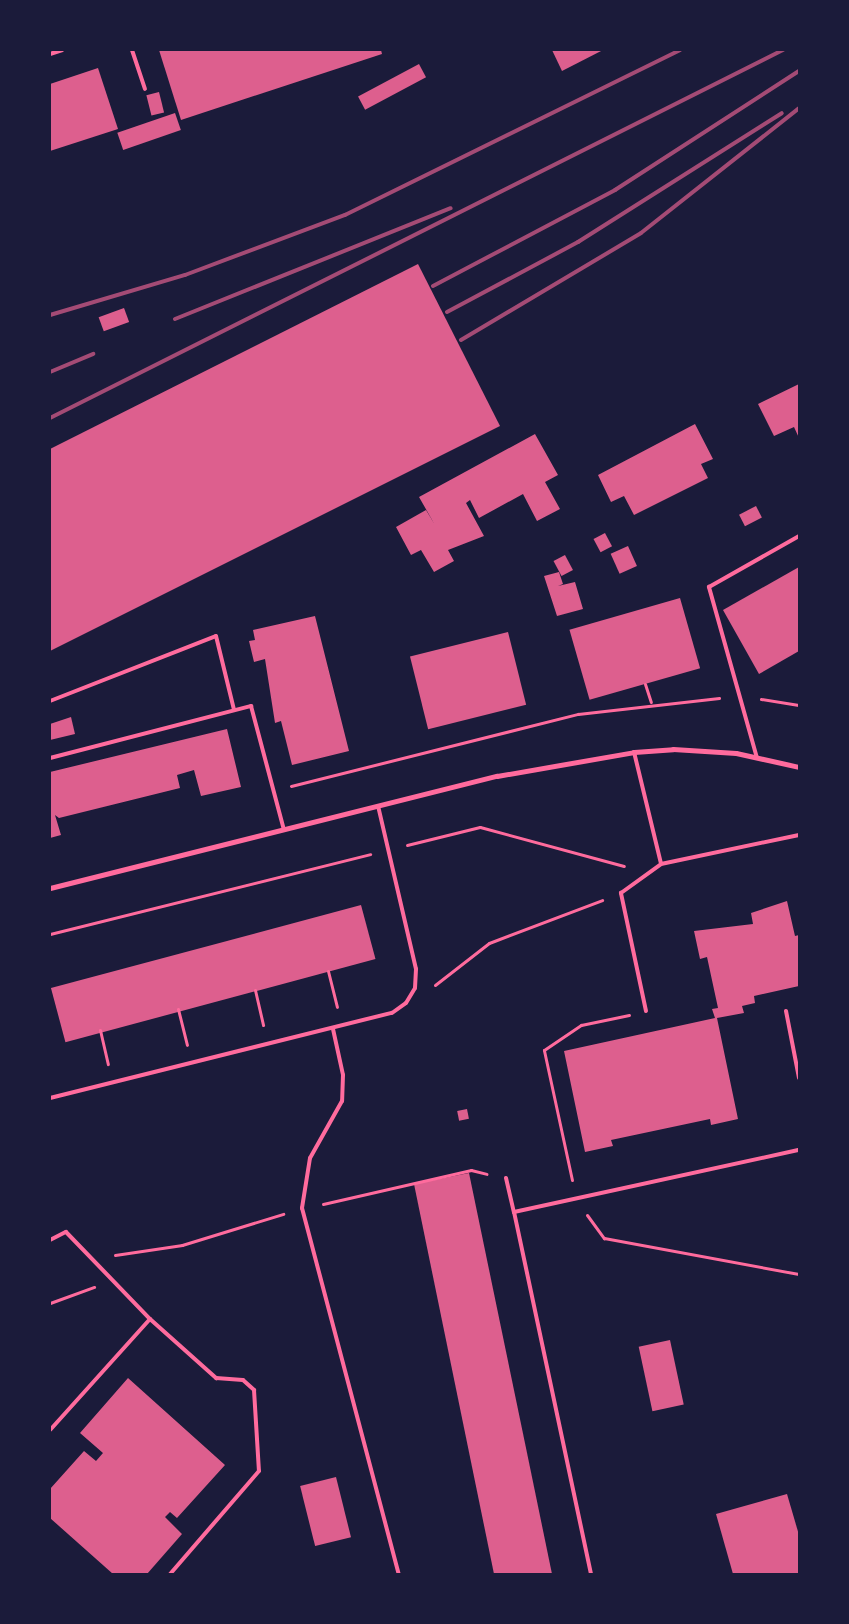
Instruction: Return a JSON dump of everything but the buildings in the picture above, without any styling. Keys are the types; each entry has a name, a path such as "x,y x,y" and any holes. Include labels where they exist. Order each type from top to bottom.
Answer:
{"street":[{"path":"50,888 497,776 634,752 673,749 757,758 799,767"}],"lane":[{"path":"50,54 62,50"},
{"path":"132,50 145,89"},
{"path":"757,758 709,587 799,536"},
{"path":"50,701 216,636 234,710"},
{"path":"50,758 251,706 284,830"},
{"path":"634,752 661,864"},
{"path":"50,1098 334,1029 392,1013 409,998 416,970 378,806"},
{"path":"646,1011 621,893 661,864 799,835"},
{"path":"786,1011 799,1078"},
{"path":"334,1029 343,1075 342,1102 310,1158 302,1208 398,1574"},
{"path":"514,1212 799,1150"},
{"path":"506,1178 591,1574"},
{"path":"50,1240 66,1232 108,1281 216,1378 243,1380 254,1390 259,1471 170,1574"},
{"path":"50,1430 150,1319"}],"path":[{"path":"645,684 651,702"},
{"path":"273,790 549,720 651,702 740,697 799,705"},
{"path":"50,934 480,827 649,873"},
{"path":"409,998 434,986 489,943 621,893"},
{"path":"328,971 342,1026"},
{"path":"255,990 268,1045"},
{"path":"178,1010 192,1063"},
{"path":"646,1011 581,1025 544,1050 576,1199 604,1238 799,1274"},
{"path":"100,1030 113,1083"},
{"path":"95,1266 111,1255 182,1245 302,1208 471,1170 506,1178"},
{"path":"50,1303 108,1281"}],"railway":[{"path":"50,315 185,275 345,215 680,50"},
{"path":"50,418 783,50"},
{"path":"433,286 615,190 799,71"},
{"path":"461,340 641,233 799,108"},
{"path":"447,312 578,242 782,113"},
{"path":"175,319 451,208"},
{"path":"50,372 93,354"}]}
